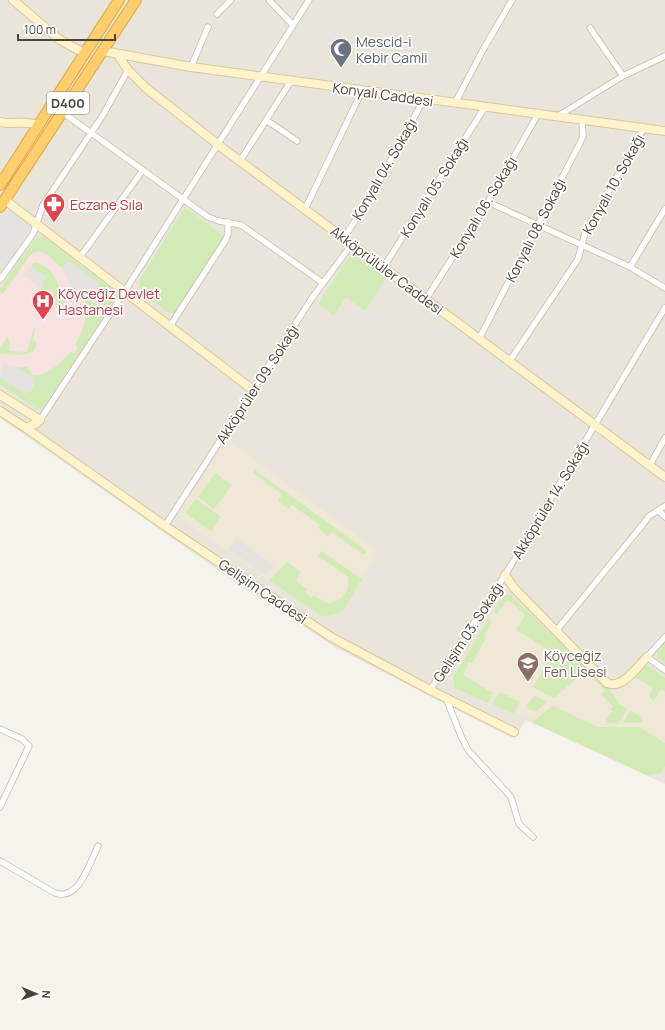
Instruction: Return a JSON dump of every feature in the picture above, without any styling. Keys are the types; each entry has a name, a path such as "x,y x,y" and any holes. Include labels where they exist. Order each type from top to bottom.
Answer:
{"highway":[{"name":"D400","path":"0,185 118,0"},
{"name":"D400","path":"2,203 136,0"}],"street":[{"path":"14,0 60,40 84,53"},
{"path":"217,14 231,0"},
{"path":"269,0 293,25"},
{"path":"26,428 32,426 40,420 184,199 309,0"},
{"path":"455,103 484,48 512,0"},
{"path":"191,67 208,27"},
{"path":"590,28 623,76"},
{"name":"Konyalı Caddesi","path":"103,52 191,67 665,131"},
{"name":"Akköprülüler Caddesi","path":"118,55 128,70 146,88 240,161 665,477"},
{"path":"558,116 623,76 665,56"},
{"path":"0,280 29,239 45,201 111,102 128,70"},
{"path":"240,161 291,81"},
{"path":"305,209 362,91"},
{"name":"Konyalı 04. Sokağı","path":"344,238 378,183 424,99"},
{"name":"Konyalı 05. Sokağı","path":"383,268 485,107"},
{"path":"62,112 213,220 241,225 323,283"},
{"name":"Konyalı 06. Sokağı","path":"426,299 488,202 538,114"},
{"path":"266,120 297,141"},
{"name":"Konyalı 08. Sokağı","path":"479,339 580,143 582,136 582,120"},
{"path":"0,122 26,122 38,125"},
{"name":"Konyalı 10. Sokağı","path":"509,362 578,259 585,233 644,128"},
{"path":"80,257 143,170"},
{"path":"488,202 630,267 665,288"},
{"path":"2,203 36,224 253,390"},
{"path":"630,267 665,209"},
{"path":"170,326 225,241 228,234 228,222"},
{"name":"Akköprüler 09. Sokağı","path":"165,526 323,283 352,244"},
{"name":"Akköprüler 14. Sokağı","path":"505,575 665,308"},
{"path":"0,395 40,420"},
{"name":"Gelişim Caddesi","path":"0,411 165,526 331,637 430,690 514,732"},
{"path":"650,465 665,438"},
{"path":"556,631 649,516 665,506"},
{"path":"659,511 665,517"},
{"path":"505,575 514,588 611,684 618,685 621,683 665,637"},
{"name":"Gelişim 03. Sokağı","path":"430,690 505,575"},
{"path":"647,657 665,670"},
{"path":"446,697 468,750 508,793 513,802 519,824 533,837"},
{"path":"0,729 22,739 29,746 0,807"},
{"path":"0,860 55,893 64,895 70,893 80,882 98,846"}],"shaded area":[{"path":"0,0 665,0 665,784 526,720 514,739 338,649 229,578 0,418"},
{"path":"8,207 32,229 0,273 0,221"},
{"name":"Köyceğiz Devlet Hastanesi","path":"38,251 46,254 62,268 68,261 107,296 100,307 85,298 85,324 75,345 78,348 74,354 71,352 53,368 37,375 31,373 0,377 0,292 3,293 30,255"},
{"path":"68,261 99,283 97,286 100,289 92,300 71,286 62,268"},
{"path":"31,266 46,277 43,281 44,286 41,289 23,275"},
{"path":"2,364 17,367 34,378 34,386 32,390 27,391 25,394 0,377"},
{"path":"232,443 375,549 376,555 342,612 323,617 181,519 180,512 225,445"},
{"path":"236,538 274,565 266,576 228,549"},
{"name":"Köyceğiz Fen Lisesi","path":"511,595 614,695 643,667 649,666 665,678 665,766 661,773 649,776 532,722 533,720 515,712 513,714 455,688 453,678 489,618 504,596"}],"green space":[{"path":"185,207 224,236 174,313 169,313 140,292 140,279"},
{"path":"44,237 113,290 114,301 43,408 38,410 0,384 0,377 25,394 27,391 30,392 34,385 33,378 17,367 27,367 32,375 37,376 48,372 71,352 74,354 78,348 75,345 83,328 86,310 85,298 74,297 71,286 100,307 107,296 99,290 100,288 97,286 99,283 68,261 62,268 46,254 38,251 30,255 3,294 0,292 0,288 35,239"},
{"path":"353,252 386,278 365,311 346,297 334,315 318,304"},
{"path":"34,263 46,267 51,272 61,291 64,304 59,306 51,289 38,298 35,293 43,287 43,281 46,277 31,266"},
{"path":"34,328 33,340 37,344 34,351 24,355 0,354 0,348 7,337 9,338 10,351 27,352"},
{"path":"255,470 367,551 364,555 332,532 328,536 318,528 320,525 292,505 289,509 278,501 282,494 253,473"},
{"path":"215,473 232,485 214,509 198,497"},
{"path":"196,499 221,517 211,531 185,513"},
{"path":"321,551 362,579 342,612 323,617 269,580 287,562 301,572 296,581 307,589 305,592 312,598 314,595 326,603 340,599 348,587 348,577 318,556"},
{"path":"511,595 586,668 554,698 533,687 554,653 516,630 525,615 510,601 506,601 497,614 493,612 504,596"},
{"path":"489,618 492,622 484,636 486,638 472,663 469,662 463,675 493,693 488,703 455,688 453,678"},
{"path":"665,643 665,664 657,658 657,652"},
{"path":"649,666 665,678 665,692 661,689 654,701 649,697 653,688 633,676 643,667"},
{"path":"590,671 614,695 618,703 627,708 618,724 608,723 606,719 613,711 610,709 613,706 602,695 605,690 587,674"},
{"path":"500,692 520,702 513,714 492,704"},
{"path":"536,696 547,702 537,711 528,709 527,705 533,697"},
{"path":"553,706 598,727 640,727 665,743 665,766 661,773 649,776 532,722"},
{"path":"630,710 643,718 641,723 623,723"}],"place":[{"name":"Mescid-i Kebir Camii","path":"341,68"},
{"name":"Eczane Sıla","path":"54,224"},
{"name":"Köyceğiz Devlet Hastanesi","path":"43,320"},
{"name":"Köyceğiz Fen Lisesi","path":"528,682"}]}
